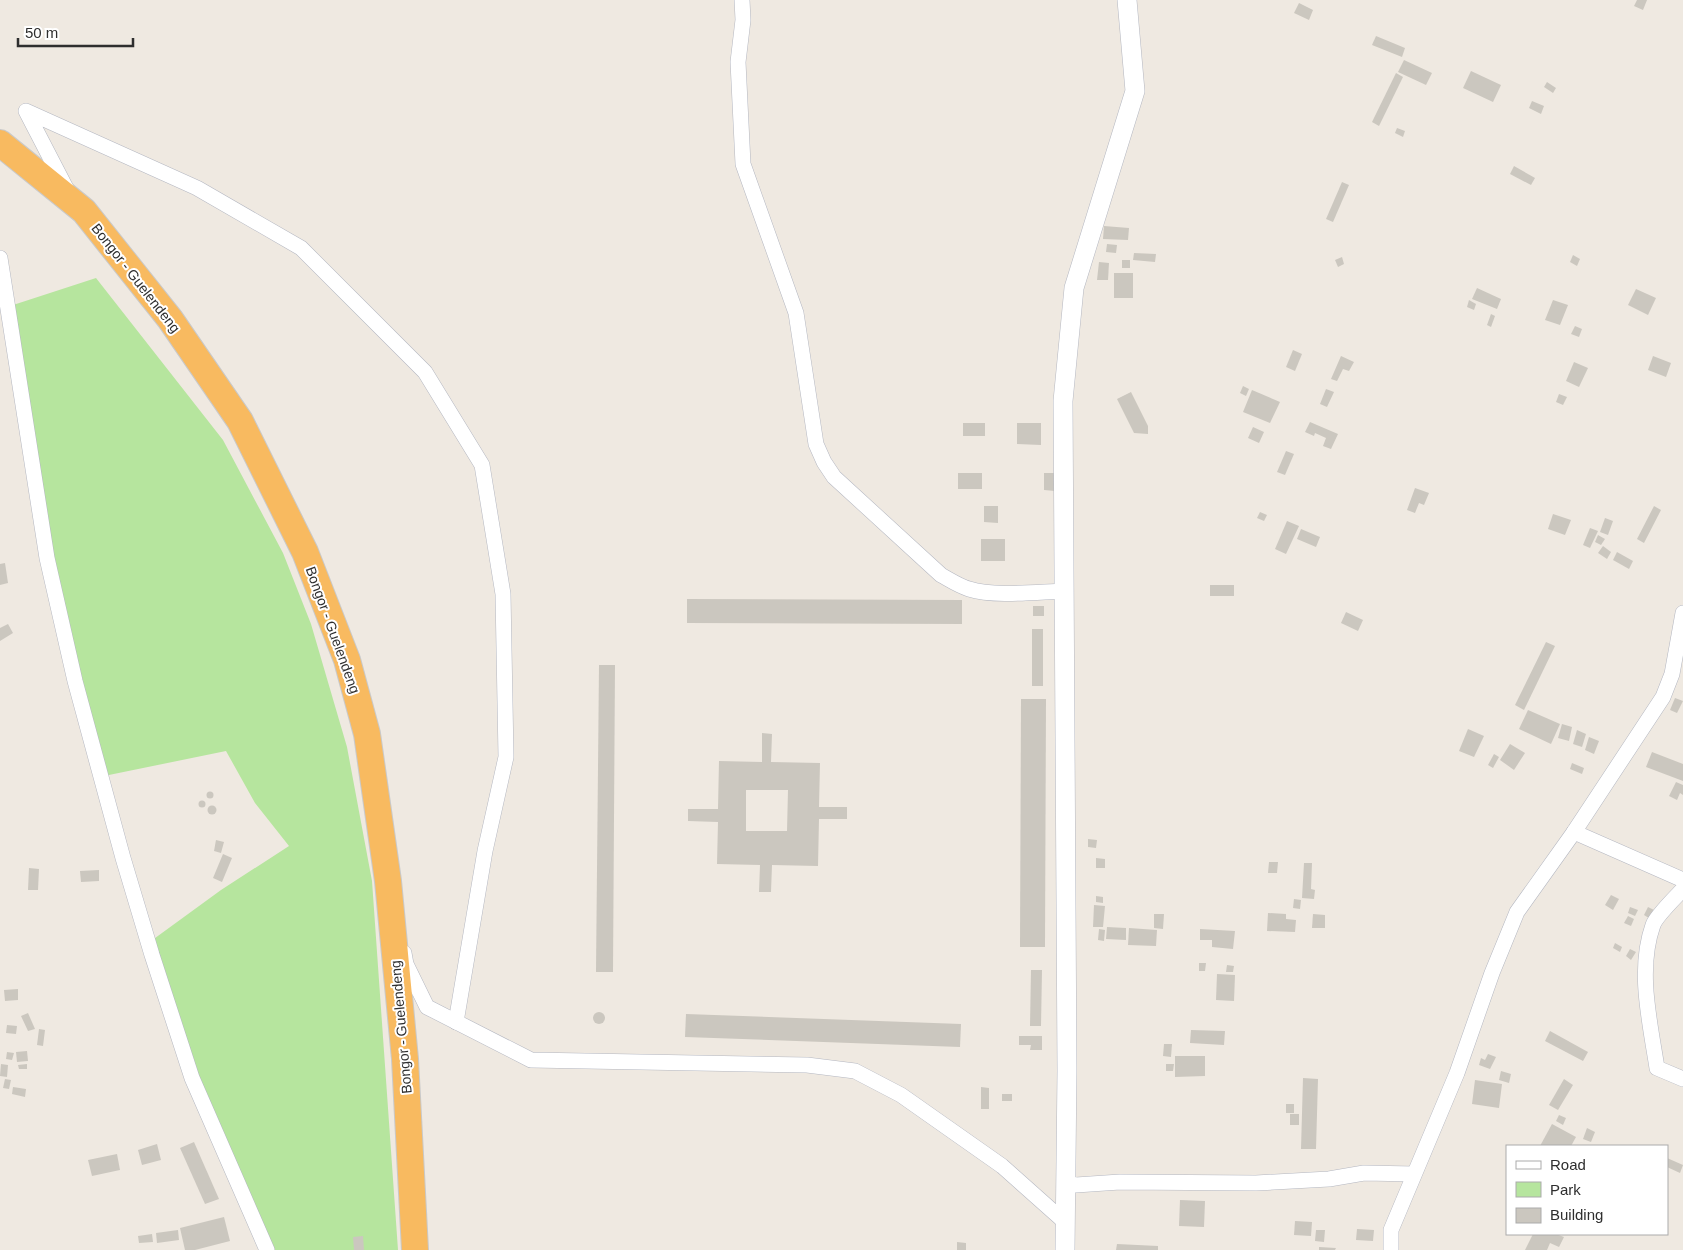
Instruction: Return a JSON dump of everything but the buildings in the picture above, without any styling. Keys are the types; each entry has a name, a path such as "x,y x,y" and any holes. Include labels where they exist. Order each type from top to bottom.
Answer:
{"highway":[{"name":"Bongor - Guelendeng","path":"0,143 84,211 170,319 236,415 294,529 347,660 364,720 388,881 405,1059 415,1250"}],"street":[{"path":"742,0 743,20 738,62 744,164 796,313 816,444 824,462 834,476 850,492 941,574 957,584 987,592 1064,591"},
{"path":"1064,1250 1066,1223 1067,1071 1063,401 1074,288 1135,92 1126,0"},
{"path":"74,203 26,111 197,188 301,248 425,372 482,465 503,594 506,757 485,851 456,1022"},
{"path":"0,258 47,558 83,709 131,885 192,1078 267,1250"},
{"path":"1391,1250 1391,1230 1457,1073 1492,973 1517,912 1574,832 1663,697 1672,674 1683,613"},
{"path":"1574,832 1683,880"},
{"path":"388,881 406,964 427,1007 531,1060 807,1065 854,1071 901,1095 1002,1166 1066,1223"},
{"path":"1683,889 1654,924 1646,963 1648,1012 1657,1068 1683,1079"},
{"path":"1065,1183 1076,1185 1120,1182 1256,1183 1329,1178 1364,1173 1414,1174"}],"green space":[{"path":"96,278 223,440 283,553 311,624 347,747 372,881 398,1250 275,1250 247,1193 196,1072 151,941 221,890 289,846 255,803 226,751 104,776 50,553 10,306"}]}
